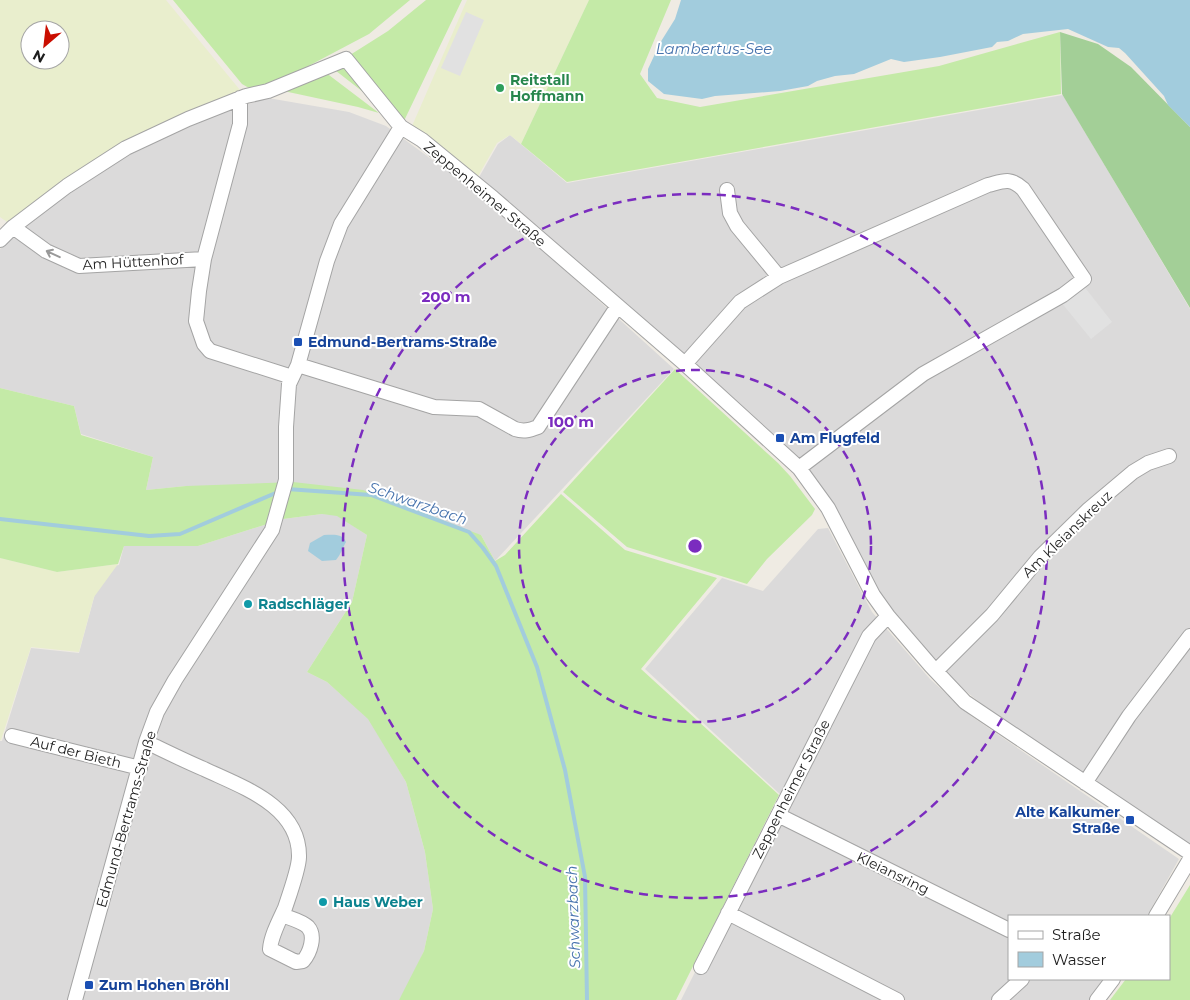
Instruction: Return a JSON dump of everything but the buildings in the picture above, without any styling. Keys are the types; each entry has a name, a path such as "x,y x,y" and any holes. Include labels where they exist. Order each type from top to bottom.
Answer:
{"street":[{"name":"Zeppenheimer Straße","path":"0,240 13,227 67,186 126,148 188,119 240,98 268,91 346,59 401,126 422,140 493,198 685,364 799,468 828,508 873,595 888,616 965,702 1190,854"},
{"name":"Am Hüttenhof","path":"240,98 240,124 204,259 199,291 196,321 204,344 210,351 434,407 479,410 515,429 529,430 538,427 617,307"},
{"name":"Edmund-Bertrams-Straße","path":"75,1000 146,742 157,712 175,680 272,530 286,480 286,427 290,384 327,261 341,224 401,126"},
{"path":"685,364 740,302 778,277 988,185 1009,180 1017,183 1084,279 1063,295 923,374 799,468"},
{"path":"727,190 730,213 737,226 778,277"},
{"name":"Am Hüttenhof","path":"13,227 46,251 79,266 204,259"},
{"name":"Am Kleianskreuz","path":"936,671 987,621 1040,557 1089,509 1133,472 1148,463 1169,456"},
{"name":"Zeppenheimer Straße","path":"701,967 869,636 888,616"},
{"path":"1085,783 1129,716 1190,636"},
{"name":"Auf der Bieth","path":"12,736 140,768"},
{"path":"146,742 253,791 281,813 296,838 299,857 282,915"},
{"name":"Kleiansring","path":"778,815 1008,930"},
{"path":"1157,915 1190,859"},
{"path":"728,913 897,1000"},
{"path":"999,1000 1021,980"},
{"path":"1097,1000 1112,980"}],"shaded area":[{"path":"466,12 484,20 460,76 441,68"},
{"path":"1063,95 1190,309 1190,846 983,705 938,669 889,614 803,464 478,179 498,144 510,135 567,183"},
{"path":"268,98 349,112 386,126 490,202 674,369 495,561 481,535 186,486 146,490 153,457 81,434 74,406 0,388 0,249 20,230 71,191 127,154 225,111"},
{"path":"1083,285 1112,322 1091,339 1061,302"},
{"path":"322,514 337,515 367,535 352,602 307,672 327,682 369,719 406,782 425,852 433,909 424,951 404,993 399,1000 0,1000 0,741 2,741 31,648 79,653 102,568 119,565 124,546 198,546 283,519"},
{"path":"828,528 872,612 930,679 971,716 1179,859 1148,915 1008,915 1008,980 1103,980 1089,1000 681,1000 783,797 645,669 722,578 763,591 818,529"}],"green space":[{"path":"0,0 166,0 241,92 64,182 7,222 0,217"},
{"path":"173,0 410,0 369,34 280,81 256,89 242,84"},
{"path":"426,0 462,0 403,123 331,67 388,31"},
{"path":"467,0 589,0 521,144 510,135 497,143 477,178 412,126"},
{"path":"589,0 671,0 640,74 657,98 700,107 939,66 1060,32 1061,94 567,182 521,144"},
{"path":"1060,32 1098,44 1131,67 1190,127 1190,308 1062,94"},
{"path":"321,69 379,113 279,90"},
{"path":"675,369 778,463 815,509 812,515 767,559 747,584 627,547 563,492"},
{"path":"0,388 74,406 81,435 153,457 146,490 186,486 293,482 363,490 481,535 495,561 505,555 561,494 625,550 717,578 641,669 779,795 676,1000 399,1000 424,951 433,909 425,852 406,782 368,719 327,682 307,672 352,602 367,535 337,516 322,514 283,519 198,546 124,546 118,564 57,572 0,558"},
{"path":"0,558 57,572 118,564 94,597 79,652 31,647 1,740 0,740"},
{"path":"1190,885 1190,1000 1110,1000 1125,980 1170,980 1170,917"}],"water":[{"name":"Lambertus-See","path":"681,0 1190,0 1190,127 1168,105 1164,96 1119,48 1108,47 1068,29 1023,34 1008,41 997,42 992,47 940,57 904,62 891,59 854,74 835,76 817,81 808,86 780,91 715,96 702,99 664,94 648,81 648,69 660,43 675,19"},
{"path":"324,535 340,536 346,542 336,560 322,561 308,551 310,543"}],"waterway":[{"name":"Schwarzbach","path":"287,489 371,495 469,532 496,566 537,667 565,770 585,877 587,1000"},
{"name":"Schwarzbach","path":"0,519 149,536 180,534 278,492"}],"place":[{"name":"Reitstall Hoffmann","path":"500,88"},
{"name":"Edmund-Bertrams-Straße","path":"298,342"},
{"name":"Am Flugfeld","path":"780,438"},
{"name":"Radschläger","path":"248,604"},
{"name":"Alte Kalkumer Straße","path":"1130,820"},
{"name":"Haus Weber","path":"323,902"},
{"name":"Zum Hohen Bröhl","path":"89,985"}]}
